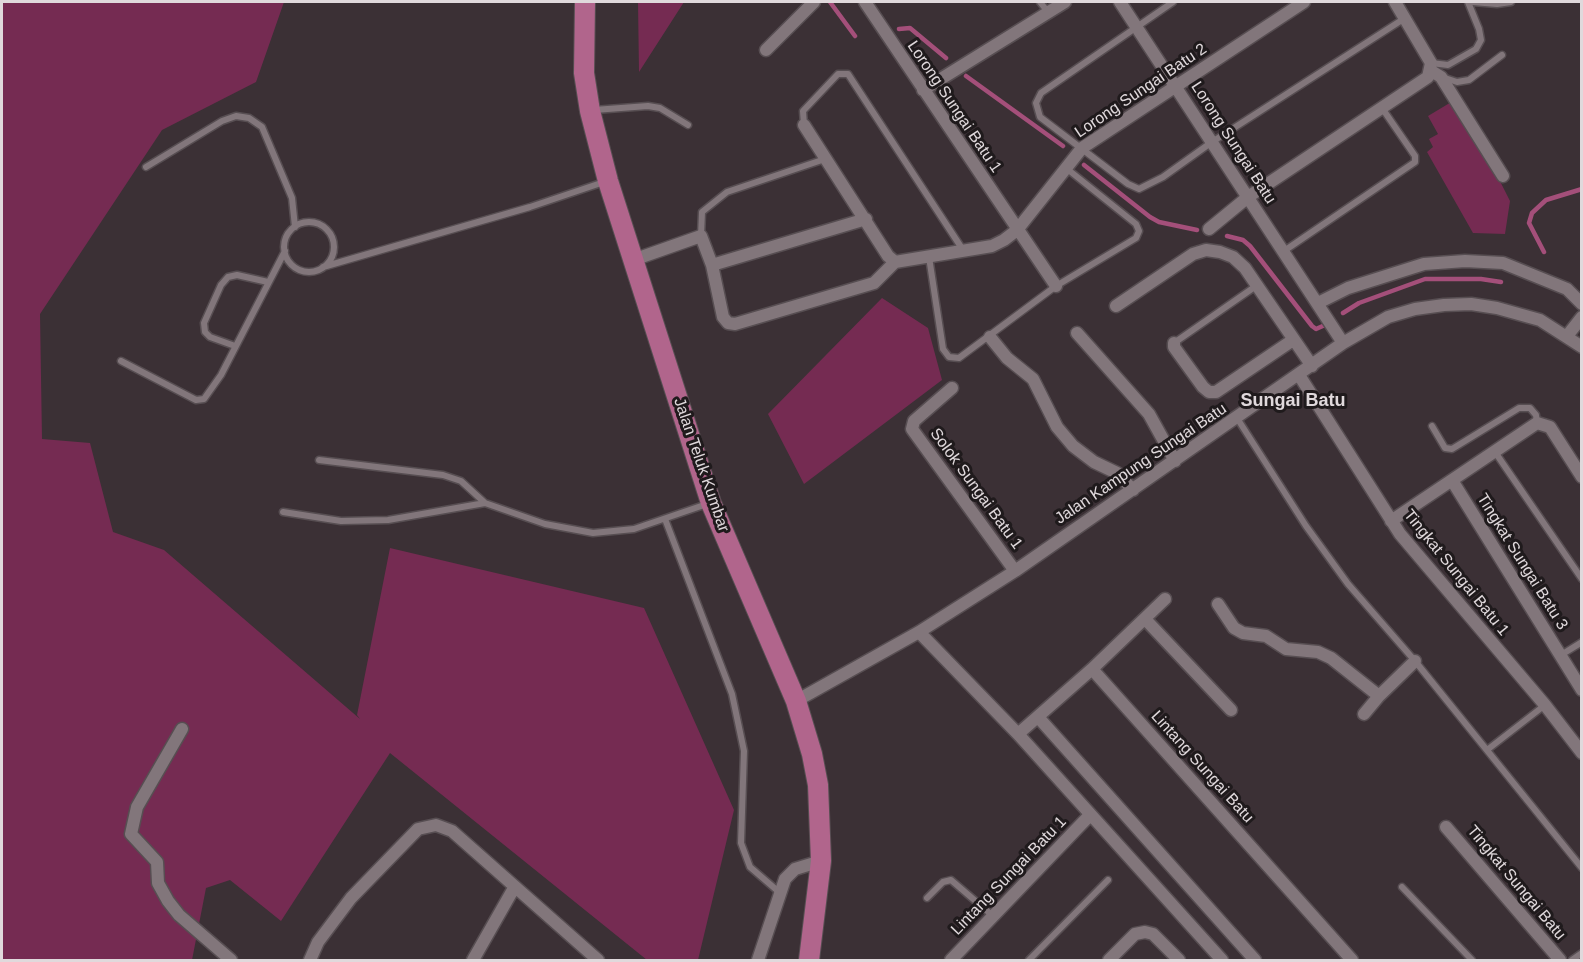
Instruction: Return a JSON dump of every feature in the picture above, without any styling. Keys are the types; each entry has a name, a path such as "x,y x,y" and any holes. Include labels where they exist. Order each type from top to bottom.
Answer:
{"main road":[{"name":"Jalan Teluk Kumbar","path":"585,2 584,73 590,111 608,181 711,503 796,701 812,754 818,785 821,861 813,958"}],"street":[{"path":"766,51 814,2"},
{"name":"Lorong Sungai Batu 1","path":"865,2 1056,286"},
{"path":"923,90 1065,2"},
{"name":"Lorong Sungai Batu","path":"1120,2 1343,343"},
{"name":"Lorong Sungai Batu 2","path":"895,262 992,246 1017,230 1082,148 1304,2"},
{"path":"1396,2 1431,67 1442,77 1503,176"},
{"path":"1116,306 1193,254 1248,197 1428,77 1431,67"},
{"path":"633,260 701,236 712,265 723,317 728,323 735,324 874,283 895,262 888,256 804,125"},
{"path":"712,265 866,219"},
{"path":"1207,239 1245,268 1312,366"},
{"path":"1317,303 1348,288 1424,264 1465,261 1503,263 1567,289 1581,304"},
{"name":"Jalan Kampung Sungai Batu","path":"796,701 919,632 1016,571 1343,343 1388,317 1415,309 1471,304 1497,308 1540,320 1581,347"},
{"path":"1567,336 1581,317"},
{"path":"1077,333 1149,414 1175,461"},
{"path":"990,337 1007,358 1033,379 1057,427 1072,446 1094,462 1117,473 1132,490"},
{"path":"1174,343 1174,347 1203,387 1209,392 1216,392 1293,340"},
{"name":"Tingkat Sungai Batu 1","path":"1299,375 1391,521 1545,705 1581,753"},
{"name":"Solok Sungai Batu 1","path":"952,388 911,426 1016,571"},
{"path":"1391,521 1453,482 1537,423 1550,427 1581,477"},
{"name":"Tingkat Sungai Batu 3","path":"1453,482 1581,690"},
{"path":"1018,734 1092,669 1165,599"},
{"path":"1218,604 1234,628 1243,633 1266,636 1286,649 1318,652 1331,658 1379,696"},
{"path":"1145,619 1231,710"},
{"path":"919,632 1018,734 1222,960"},
{"path":"1364,714 1379,696 1415,662"},
{"name":"Lintang Sungai Batu","path":"1092,669 1352,960"},
{"path":"1038,717 1255,960"},
{"path":"182,729 137,807 131,834 157,861 158,883 168,902 179,915 231,960"},
{"name":"Lintang Sungai Batu 1","path":"951,960 1090,815"},
{"path":"310,960 318,942 351,898 418,829 436,825 452,831 598,960"},
{"name":"Tingkat Sungai Batu","path":"1446,827 1560,960"},
{"path":"758,960 785,879 795,869 821,861"},
{"path":"473,960 514,888"},
{"path":"1109,960 1135,934 1145,932 1153,934 1179,960"}],"lane":[{"path":"1040,2 1048,13"},
{"path":"1173,2 1041,93 1036,103 1040,117 1128,184 1139,189 1163,177 1212,142 1405,18"},
{"path":"1431,67 1448,65 1476,49 1481,40 1471,2 1497,4 1511,2"},
{"path":"1442,77 1457,82 1469,80 1502,56"},
{"path":"804,125 803,111 838,74 848,75 963,250"},
{"path":"590,111 648,106 660,108 687,125"},
{"path":"1284,251 1415,162 1415,156 1382,108"},
{"path":"146,167 222,121 236,116 249,118 262,127 292,198 295,227"},
{"path":"701,236 702,212 727,192 825,159"},
{"path":"929,257 946,355 959,358 1056,286 1136,238 1139,231 1136,224 1066,168"},
{"path":"285,251 287,259 299,270 316,271 323,267 530,207 608,181"},
{"path":"121,361 196,400 204,399 236,346 285,251 287,237 295,227 311,222 327,230 334,245 329,261 323,267"},
{"path":"236,346 210,337 205,332 204,323 221,285 228,277 237,275 268,282"},
{"path":"1174,343 1256,286"},
{"path":"1432,426 1445,448 1452,449 1519,408 1530,408 1536,415 1537,423"},
{"path":"1238,418 1306,526 1348,584 1415,662 1581,868"},
{"path":"1495,452 1581,579"},
{"path":"319,460 443,475 461,481 485,503 544,524 593,533 634,529 711,503"},
{"path":"283,512 341,521 388,520 485,503"},
{"path":"664,519 732,694 744,751 741,843 750,867 779,892"},
{"path":"1561,655 1581,642"},
{"path":"1487,750 1545,705"},
{"path":"927,898 943,882 951,880 993,917"},
{"path":"1029,960 1108,880"},
{"path":"1402,887 1472,960"},
{"path":"1572,960 1581,953"}],"shaded area":[{"path":"2,2 284,2 256,82 162,130 40,314 42,439 90,443 113,532 164,550 360,719 357,715 390,548 644,608 734,810 698,960 647,960 390,753 281,921 230,880 206,888 192,960 2,960"},
{"path":"638,2 684,2 639,72"},
{"path":"1458,98 1510,201 1505,234 1473,233 1427,152 1433,147 1429,139 1438,134 1428,116"},
{"path":"882,298 928,328 942,380 804,484 768,414"}],"waterway":[{"path":"830,2 855,36"},
{"path":"899,29 910,28 946,58"},
{"path":"966,76 1063,146"},
{"path":"1084,165 1150,217 1159,222 1197,230"},
{"path":"1544,252 1529,223 1532,213 1546,200 1582,189"},
{"path":"1227,236 1243,240 1250,246 1312,326 1316,329 1325,325"},
{"path":"1343,313 1359,303 1425,279 1481,279 1501,282"}],"district":[{"name":"Sungai Batu","path":"1293,401"}]}
